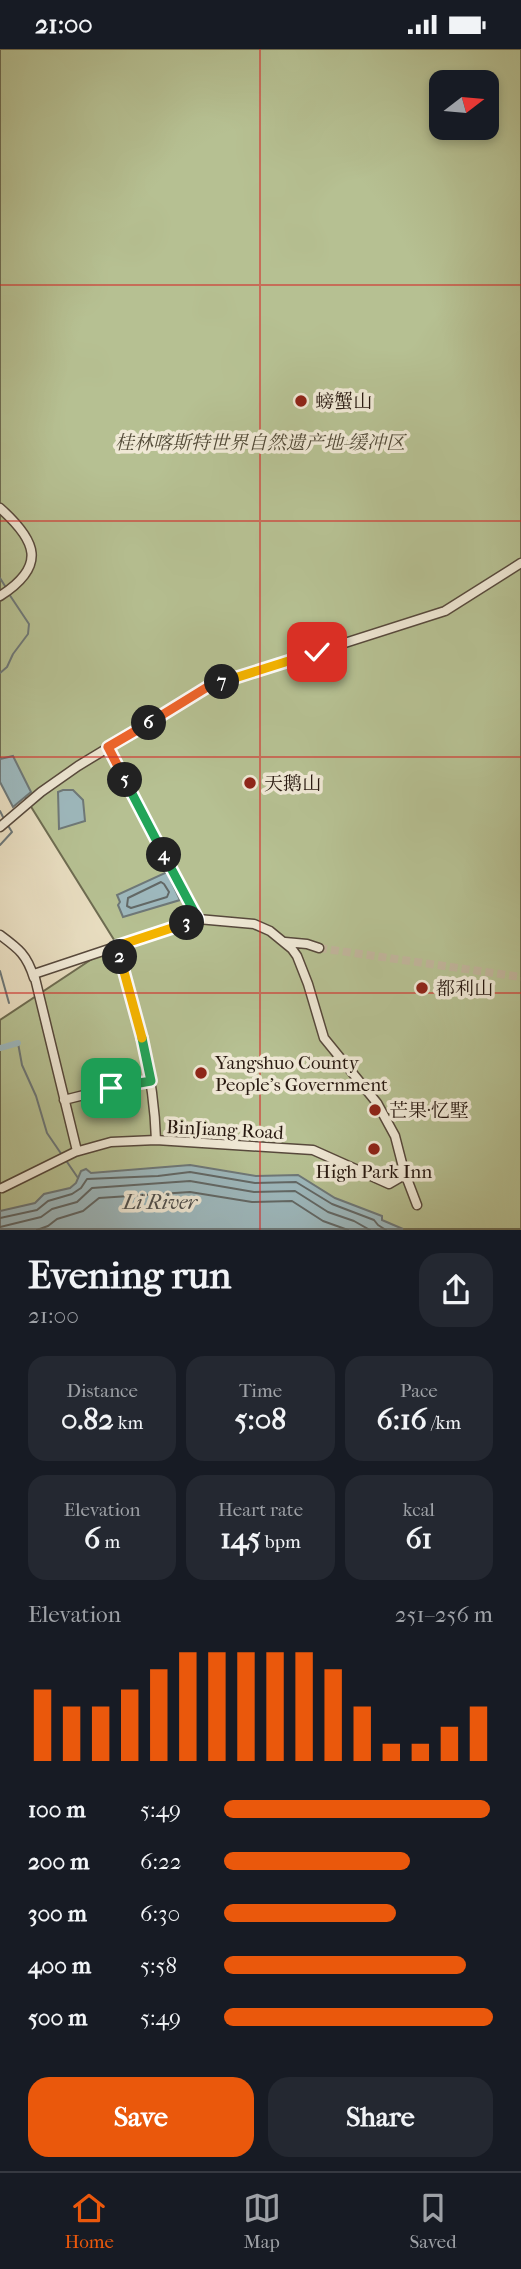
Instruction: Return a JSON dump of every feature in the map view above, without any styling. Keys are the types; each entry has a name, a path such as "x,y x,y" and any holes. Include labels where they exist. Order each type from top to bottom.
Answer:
{"street":[{"path":"0,508 29,541 31,555 30,568 19,583 2,595"},
{"path":"0,826 41,792 108,747 209,686 444,611 521,563"},
{"path":"108,747 194,921 194,932"},
{"path":"33,974 194,921"},
{"path":"33,974 194,921 254,924 270,931 285,942 297,956 324,1038 377,1103 395,1136 417,1205"},
{"path":"0,935 20,950 29,961 64,1100 70,1155"},
{"path":"285,942 318,948"},
{"path":"117,946 151,1081 156,1140"},
{"path":"33,974 70,1155"},
{"path":"64,1100 151,1081"},
{"name":"BinJiang Road","path":"1,1188 43,1174 70,1155 111,1142 156,1140 313,1150 389,1184 401,1177 404,1171"},
{"path":"1,1188 70,1155"}],"green space":[{"name":"桂林喀斯特世界自然遗产地-缓冲区","path":"0,49 521,49 521,1229 0,1229 0,1020 116,943 0,757"}],"water":[{"path":"13,756 31,792 13,807 0,782 0,759"},
{"path":"73,790 83,800 85,821 59,829 58,792"},
{"path":"167,872 180,900 123,917 117,895"},
{"name":"Li River","path":"190,1165 256,1176 298,1175 335,1198 382,1216 382,1220 403,1229 0,1229 0,1211 35,1203 44,1194 70,1188 76,1183 81,1171 86,1169 91,1173"}],"waterway":[{"path":"0,578 5,586"},
{"path":"0,673 7,667 28,634 29,624 9,594"},
{"path":"0,811 4,819"},
{"path":"0,845 12,832 7,824"},
{"path":"0,971 9,1003"},
{"path":"18,1043 22,1065 36,1096 47,1133 62,1155"},
{"path":"0,1048 18,1043"},
{"path":"65,1159 78,1178"}],"tunnel":[{"path":"319,948 521,977"}],"place":[{"name":"螃蟹山","path":"301,401"},
{"name":"天鹅山","path":"250,783"},
{"name":"都利山","path":"422,988"},
{"name":"Yangshuo County People's Government","path":"201,1073"},
{"name":"芒果·忆墅","path":"375,1110"},
{"name":"High Park Inn","path":"374,1149"}],"route":[{"path":"111,1088 151,1081 128,981 117,946 198,919 108,747 209,686 317,652"}]}
